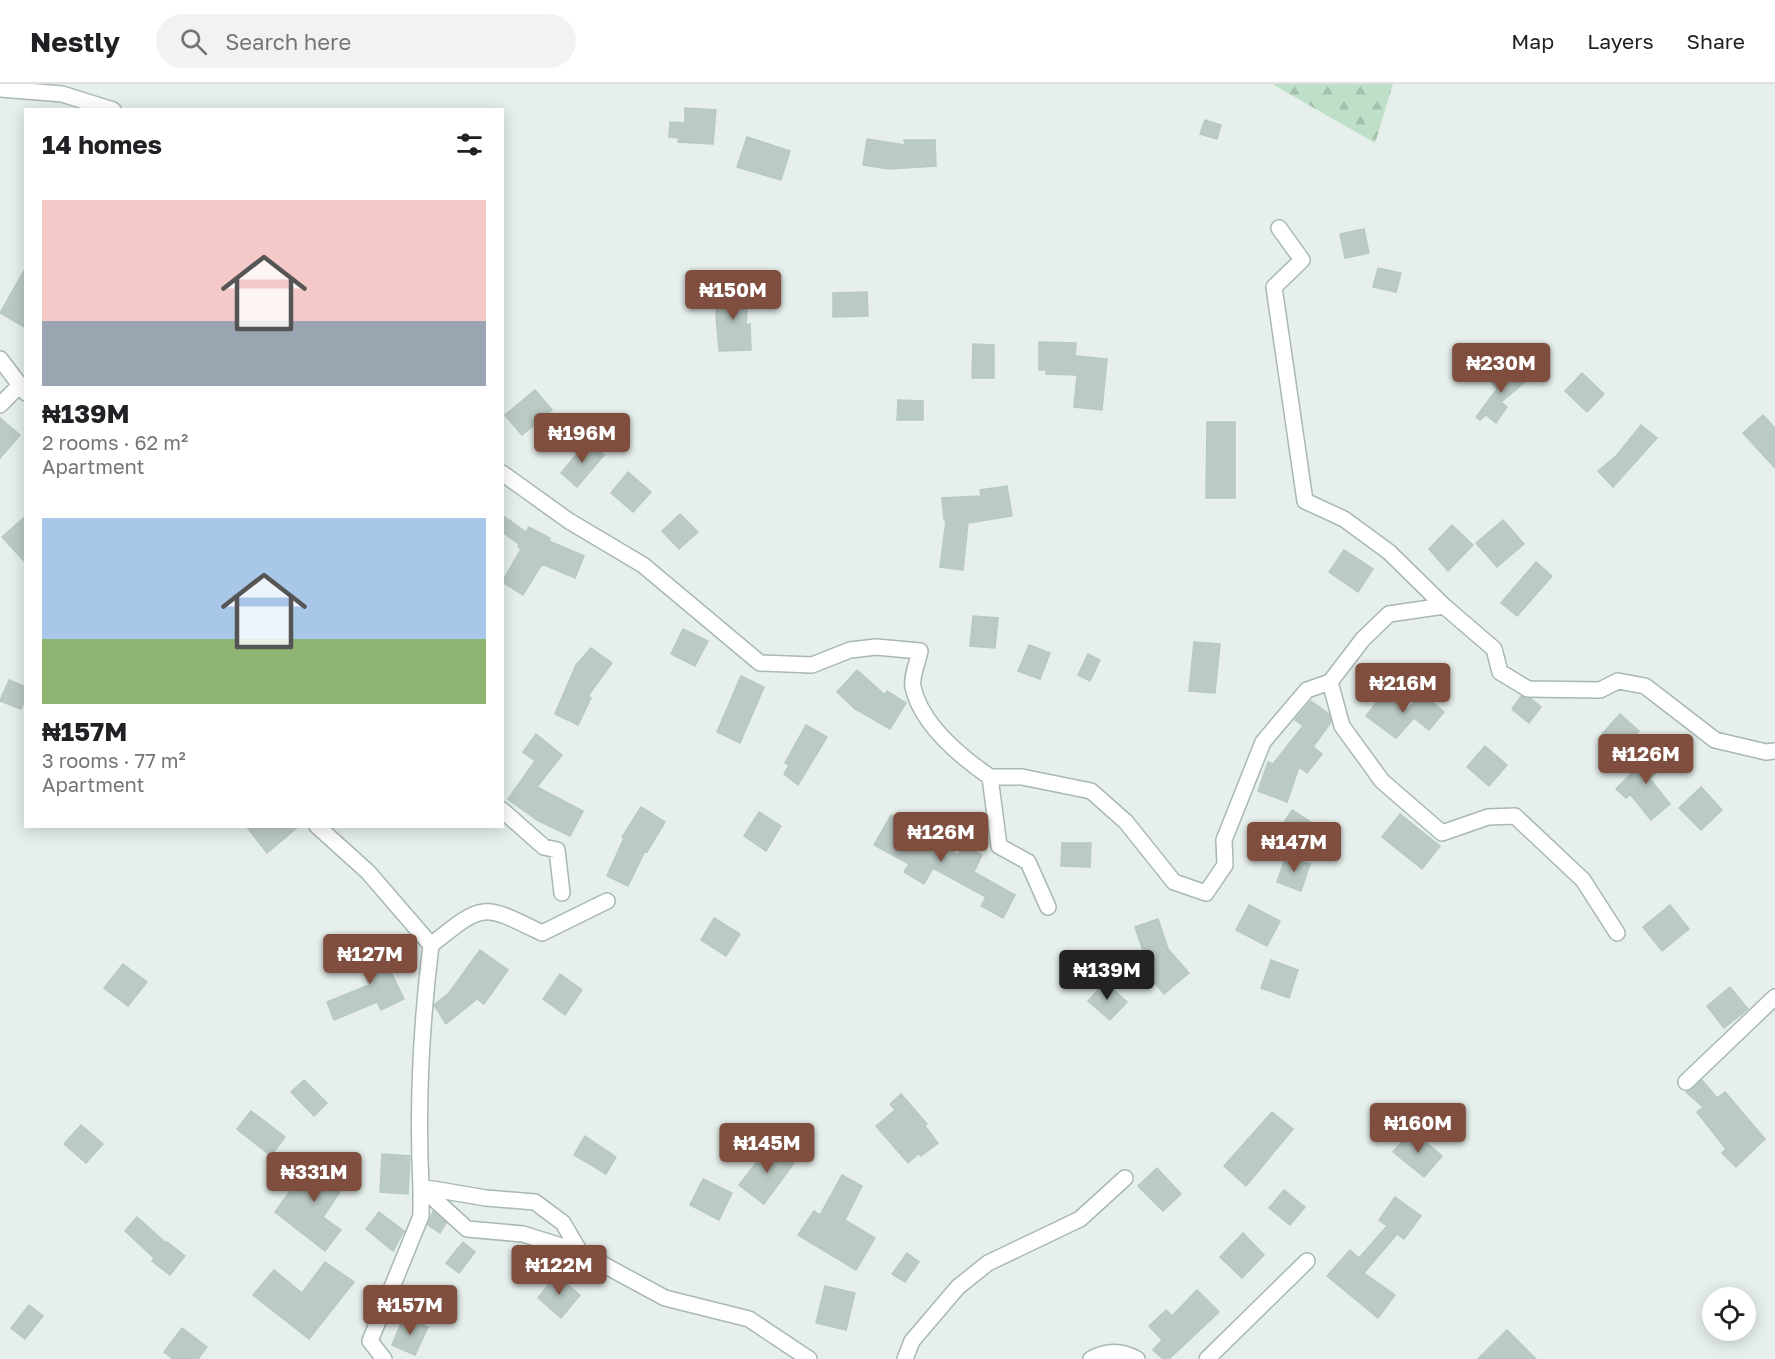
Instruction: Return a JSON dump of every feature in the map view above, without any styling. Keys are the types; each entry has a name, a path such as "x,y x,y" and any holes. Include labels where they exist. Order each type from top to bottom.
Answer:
{"street":[{"path":"0,86 62,94 106,108"},
{"path":"1279,228 1302,260 1274,287 1305,501 1344,519 1389,552 1444,606 1494,649 1500,672 1528,689 1600,690 1618,681 1645,686 1715,740 1766,752 1775,751"},
{"path":"0,359 23,389 0,405"},
{"path":"504,474 569,521 644,565 760,663 812,664 850,650 876,647 920,651 913,685 922,709 957,754 990,777 1022,777 1091,791 1126,822 1174,882 1206,893 1225,865 1224,840 1263,742 1307,690 1330,682 1363,639 1389,614 1444,606"},
{"path":"1330,682 1342,726 1382,781 1399,796 1442,833 1488,817 1515,816 1583,880 1617,933"},
{"path":"990,777 999,846 1028,862 1048,907"},
{"path":"504,812 544,847 557,850 562,893"},
{"path":"319,828 368,872 431,945"},
{"path":"384,1359 370,1341 422,1216 418,1109 422,1019 431,945 469,915 488,910 542,933 607,901"},
{"path":"1686,1082 1775,997"},
{"path":"905,1359 912,1341 958,1287 988,1263 1080,1219 1125,1178"},
{"path":"421,1187 466,1229 524,1234 580,1252 665,1298 749,1319 809,1359"},
{"path":"421,1187 486,1198 535,1202 563,1223 580,1252"},
{"path":"1207,1359 1307,1261"},
{"path":"1091,1359 1113,1351 1126,1353 1137,1359"}],"green space":[{"path":"1272,84 1393,84 1375,143"}],"building":[{"path":"685,108 716,110 713,144 678,142 679,138 669,137 670,122 685,123"},
{"path":"1205,120 1221,125 1217,139 1200,134"},
{"path":"747,137 790,151 781,180 737,167"},
{"path":"867,139 905,145 904,140 935,140 936,166 888,169 863,165"},
{"path":"1364,229 1369,253 1345,258 1340,234"},
{"path":"1378,268 1401,273 1396,292 1373,287"},
{"path":"24,271 24,327 0,313"},
{"path":"718,289 748,291 746,325 750,324 751,350 719,351 716,316"},
{"path":"867,292 868,316 833,317 833,293"},
{"path":"1039,342 1076,343 1075,356 1107,359 1102,410 1074,407 1077,375 1046,374 1046,370 1039,370"},
{"path":"973,344 994,345 994,378 972,378"},
{"path":"1510,365 1524,383 1501,402 1507,407 1496,423 1486,415 1480,420 1476,417 1497,389 1490,381"},
{"path":"1582,373 1604,394 1587,412 1565,391"},
{"path":"535,390 552,410 522,435 505,415"},
{"path":"898,400 923,401 923,420 897,420"},
{"path":"1763,415 1775,428 1775,468 1743,433"},
{"path":"0,418 20,435 0,458"},
{"path":"1207,422 1235,422 1235,498 1206,498"},
{"path":"1641,425 1657,438 1613,487 1598,471 1617,455"},
{"path":"588,441 604,455 577,487 561,473"},
{"path":"628,472 651,492 633,512 611,493"},
{"path":"1007,486 1012,516 968,523 963,570 940,567 946,520 944,520 942,498 981,496 980,490"},
{"path":"680,514 698,532 679,549 662,531"},
{"path":"504,516 526,532 529,527 550,538 549,541 584,556 575,578 542,564 523,595 504,583 504,579 521,549 518,547 519,544 504,533"},
{"path":"24,518 24,561 2,537"},
{"path":"1503,520 1524,544 1497,567 1476,543"},
{"path":"1452,525 1473,545 1448,571 1429,549"},
{"path":"1344,550 1373,569 1358,592 1329,572"},
{"path":"1536,562 1552,576 1517,616 1501,603"},
{"path":"973,616 998,618 995,648 970,646"},
{"path":"683,629 708,641 695,666 671,654"},
{"path":"1194,642 1220,644 1215,693 1189,691"},
{"path":"1029,645 1050,653 1040,679 1018,671"},
{"path":"591,648 612,663 588,696 591,698 578,725 555,714 576,665"},
{"path":"1088,654 1100,660 1090,681 1078,675"},
{"path":"857,670 885,695 887,691 906,703 890,729 855,709 837,692"},
{"path":"741,676 764,687 740,743 717,732"},
{"path":"9,680 24,686 24,702 21,709 0,701"},
{"path":"1385,691 1408,709 1422,693 1444,712 1429,730 1414,718 1396,738 1366,716"},
{"path":"1521,696 1531,699 1541,707 1529,723 1512,709"},
{"path":"1311,701 1329,714 1331,722 1313,747 1322,754 1307,773 1299,767 1287,802 1258,791 1268,762 1273,764 1303,726 1295,720"},
{"path":"1620,714 1639,731 1621,751 1602,734"},
{"path":"806,725 827,737 798,785 784,774 789,765 785,763"},
{"path":"536,734 562,755 537,787 583,811 570,836 537,820 508,799 535,761 523,752"},
{"path":"1485,746 1507,765 1489,786 1467,767"},
{"path":"1656,748 1668,760 1650,779 1670,804 1651,820 1630,794 1626,798 1616,789"},
{"path":"1701,787 1722,810 1701,830 1679,808"},
{"path":"641,807 665,822 647,852 645,851 628,886 607,876 624,838 622,837"},
{"path":"1292,810 1314,824 1300,846 1278,832"},
{"path":"759,812 781,826 766,851 744,836"},
{"path":"1400,814 1440,846 1422,869 1382,837"},
{"path":"891,815 958,855 963,845 982,855 974,872 1015,895 1003,918 981,906 986,897 933,868 924,884 904,872 909,864 874,845"},
{"path":"248,828 297,828 267,853"},
{"path":"1062,843 1091,843 1090,867 1061,866"},
{"path":"1286,856 1310,864 1301,891 1277,882"},
{"path":"1249,905 1280,921 1267,946 1236,930"},
{"path":"1670,905 1689,929 1662,951 1643,927"},
{"path":"714,918 740,934 726,956 701,940"},
{"path":"1158,919 1168,949 1189,973 1164,994 1147,974 1150,971 1135,927"},
{"path":"380,941 391,967 389,968 404,999 381,1010 377,1002 334,1020 327,1002 369,985 355,952"},
{"path":"480,950 508,970 484,1004 477,999 446,1024 434,1005 449,993"},
{"path":"1271,960 1298,970 1289,998 1261,988"},
{"path":"123,964 147,982 128,1006 104,988"},
{"path":"560,974 582,990 565,1015 543,999"},
{"path":"1105,982 1127,1002 1110,1020 1088,1001"},
{"path":"1730,987 1748,1009 1724,1028 1707,1006"},
{"path":"304,1080 327,1103 314,1116 291,1092"},
{"path":"1702,1080 1717,1098 1725,1092 1765,1139 1736,1167 1722,1153 1726,1149 1697,1112 1703,1107 1686,1092"},
{"path":"901,1094 927,1124 925,1126 938,1143 921,1156 919,1153 908,1163 876,1126 895,1110 890,1104"},
{"path":"251,1111 285,1137 271,1156 237,1129"},
{"path":"1272,1112 1293,1129 1246,1186 1224,1166"},
{"path":"81,1125 103,1144 86,1163 64,1144"},
{"path":"1412,1130 1442,1156 1424,1177 1393,1152"},
{"path":"585,1136 616,1157 606,1174 574,1155"},
{"path":"770,1145 794,1163 764,1204 739,1185"},
{"path":"382,1154 410,1156 408,1194 380,1192"},
{"path":"314,1157 348,1180 323,1217 341,1230 325,1251 275,1212"},
{"path":"1157,1168 1181,1194 1163,1211 1138,1186"},
{"path":"842,1175 862,1186 845,1220 875,1238 856,1270 798,1235 814,1211 820,1215"},
{"path":"703,1179 732,1193 719,1220 690,1205"},
{"path":"1284,1190 1305,1207 1290,1225 1269,1208"},
{"path":"1395,1197 1421,1216 1404,1239 1397,1234 1364,1273 1395,1295 1378,1318 1327,1276 1350,1250 1359,1258 1387,1226 1379,1220"},
{"path":"433,1211 446,1223 440,1233 428,1225"},
{"path":"379,1212 404,1231 393,1251 366,1229"},
{"path":"137,1217 166,1243 185,1256 170,1275 152,1261 154,1258 125,1231"},
{"path":"1243,1233 1264,1255 1242,1278 1220,1257"},
{"path":"463,1242 475,1252 459,1273 446,1263"},
{"path":"907,1253 919,1262 905,1282 892,1274"},
{"path":"325,1262 354,1282 309,1339 253,1295 274,1270 302,1293"},
{"path":"556,1275 580,1295 561,1318 538,1298"},
{"path":"825,1286 855,1293 846,1330 816,1323"},
{"path":"1197,1290 1219,1312 1169,1359 1163,1359 1153,1350 1162,1340 1149,1326 1166,1310 1172,1316"},
{"path":"29,1305 43,1316 25,1339 11,1328"},
{"path":"404,1316 428,1327 415,1355 392,1345"},
{"path":"182,1328 207,1347 198,1359 173,1359 164,1352"},
{"path":"1507,1330 1536,1359 1478,1359"}]}
